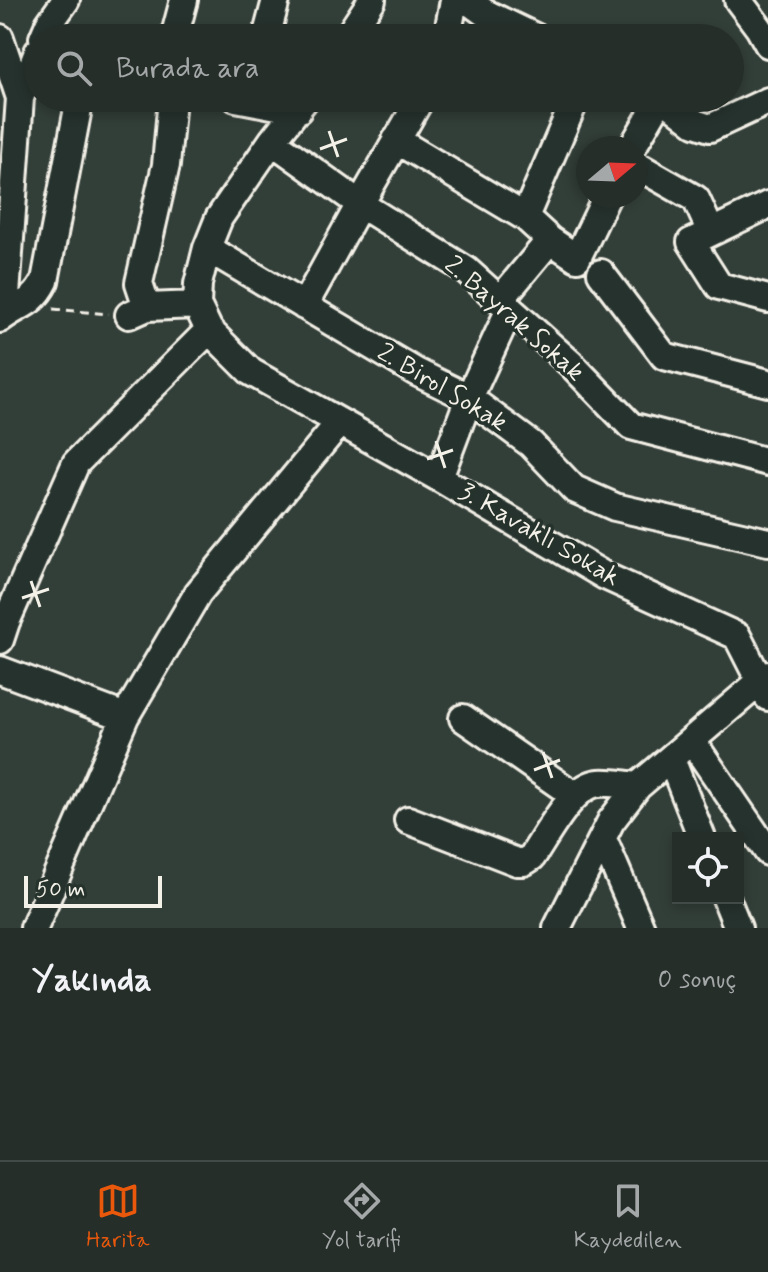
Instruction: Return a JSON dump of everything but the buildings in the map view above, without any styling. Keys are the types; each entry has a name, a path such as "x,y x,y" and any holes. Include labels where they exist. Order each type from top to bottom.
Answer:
{"street":[{"path":"51,24 66,0"},
{"path":"178,24 184,0"},
{"path":"270,24 276,0"},
{"path":"356,24 372,0"},
{"path":"450,24 454,0"},
{"path":"467,0 508,24"},
{"path":"738,0 768,44"},
{"path":"0,38 20,98"},
{"path":"15,305 20,98 24,87"},
{"path":"680,112 695,123 710,128 768,101"},
{"path":"15,305 45,281 77,112"},
{"path":"171,112 166,165 139,283 138,311 197,305 198,284 207,248 219,218 296,112"},
{"path":"304,306 413,112"},
{"path":"525,217 570,112"},
{"path":"639,136 654,112"},
{"path":"396,140 525,217 550,240 577,258 601,208"},
{"name":"2. Bayrak Sokak","path":"272,141 360,204 466,270 571,364 631,426 768,462"},
{"path":"648,172 696,199 701,237 719,286 768,299"},
{"path":"701,237 768,205"},
{"path":"439,478 505,304 550,240"},
{"name":"2. Birol Sokak","path":"207,248 416,372 469,398 531,444 574,489 615,507 768,542"},
{"path":"601,273 664,356 768,383"},
{"name":"3. Kavaklı Sokak","path":"197,305 209,330 251,372 605,576 737,636 765,685"},
{"path":"2,627 76,463 209,330"},
{"path":"34,928 125,717 198,593 339,423"},
{"path":"0,670 125,717"},
{"path":"557,928 611,821 638,786 765,685"},
{"path":"463,718 574,795"},
{"path":"692,741 768,852"},
{"path":"671,759 700,832"},
{"path":"408,820 520,863 532,857 574,795 600,783 638,786"},
{"path":"603,839 641,928"},
{"path":"728,904 738,928"}],"path":[{"path":"15,305 138,311"}]}
